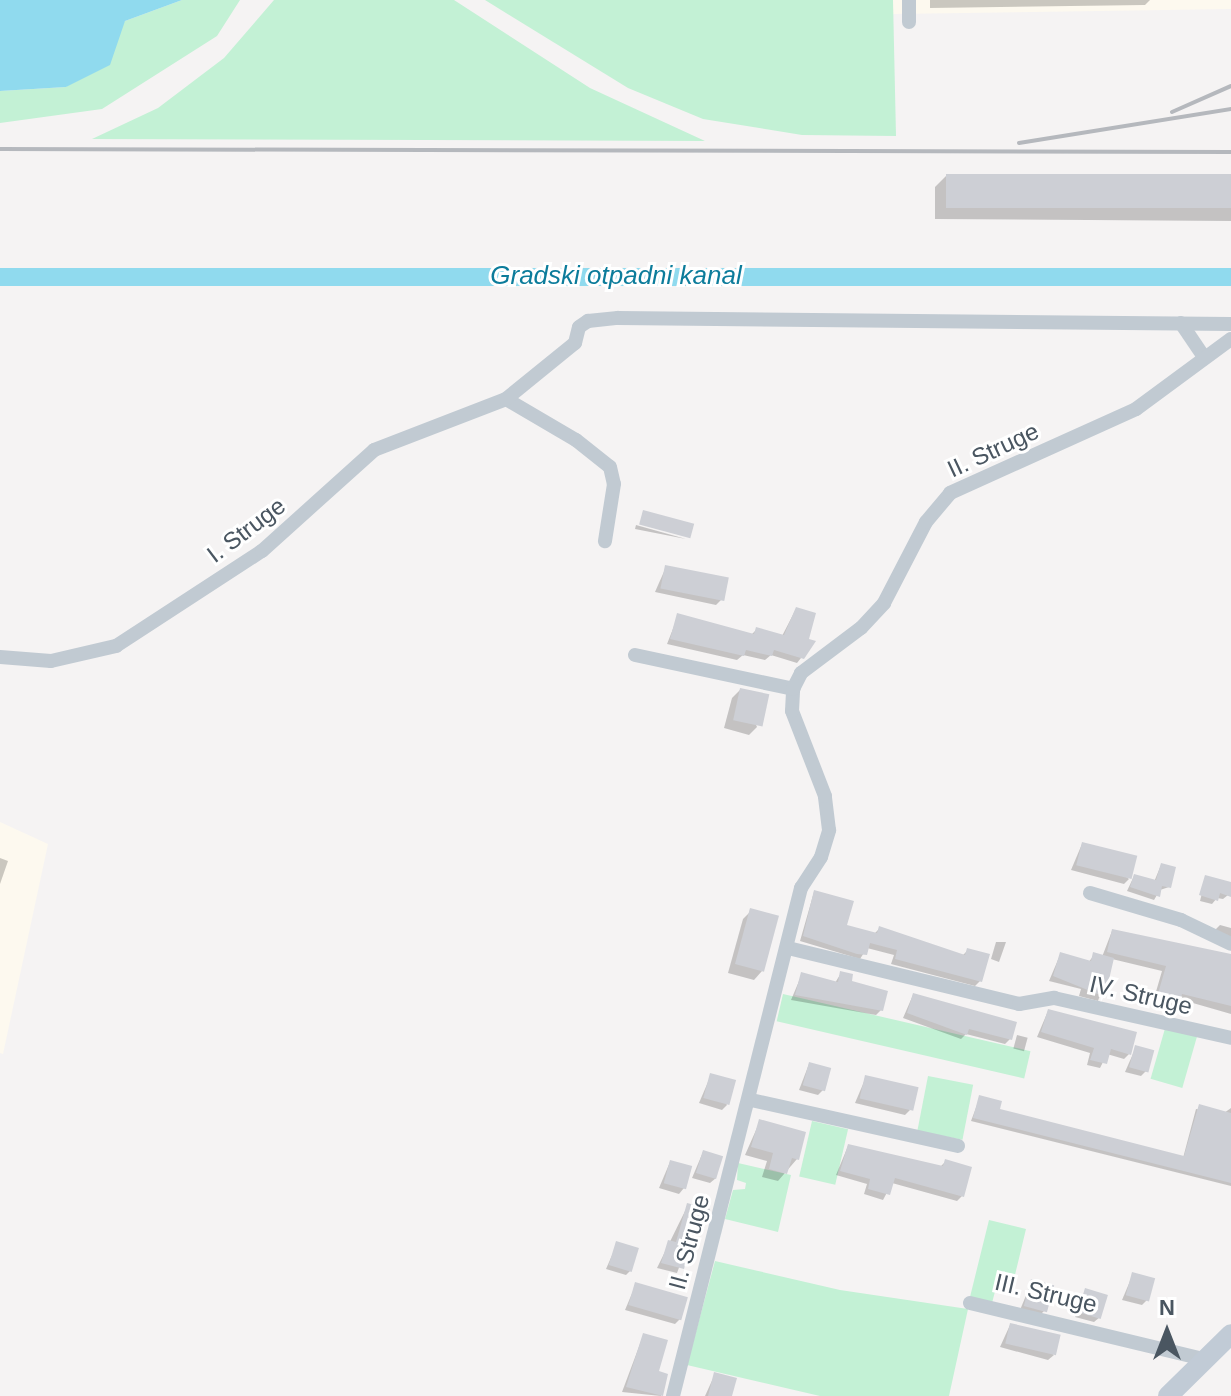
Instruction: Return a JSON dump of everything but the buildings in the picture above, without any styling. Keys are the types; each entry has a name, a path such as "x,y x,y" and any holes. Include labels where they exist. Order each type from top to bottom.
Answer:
{"street":[{"path":"909,0 909,22"},
{"name":"I. Struge","path":"0,657 51,661 116,646 262,551 374,450 506,399 575,343 579,327 618,318 1181,323"},
{"path":"1181,323 1231,324"},
{"path":"1181,323 1203,356"},
{"name":"II. Struge","path":"673,1396 751,1100 801,888 827,842 829,815 796,728 793,689 801,673 861,628 884,603 926,522 950,493 1136,409 1203,356 1231,339"},
{"path":"506,399 576,440 610,467 614,484 605,541"},
{"path":"635,655 793,689"},
{"path":"1090,893 1181,920 1231,944"},
{"name":"IV. Struge","path":"788,948 1019,1004 1041,997 1231,1038"},
{"path":"751,1100 958,1146"},
{"name":"III. Struge","path":"970,1303 1204,1359"},
{"path":"1168,1396 1231,1334"}],"shaded area":[{"path":"893,0 1231,0 1231,9 893,14"},
{"path":"0,822 48,844 3,1054 0,1053"}],"green space":[{"path":"182,0 240,0 217,36 102,109 0,123 0,91 66,87 125,21"},
{"path":"274,0 454,0 590,88 705,141 92,139 158,108 224,58"},
{"path":"485,0 893,0 896,136 802,135 703,119 628,88"},
{"path":"783,994 1030,1051 1024,1078 777,1021"},
{"path":"1166,1025 1198,1034 1182,1088 1151,1079"},
{"path":"928,1076 973,1085 962,1140 917,1131"},
{"path":"812,1121 848,1129 835,1185 799,1177"},
{"path":"738,1163 791,1175 778,1232 725,1219 733,1190 745,1189 746,1183 737,1180"},
{"path":"989,1220 1026,1229 1014,1279 999,1276 992,1303 970,1297"},
{"path":"715,1261 840,1290 968,1309 949,1396 820,1396 687,1365"}],"water":[{"path":"0,0 182,0 125,21 110,65 66,87 0,91"},
{"name":"Gradski otpadni kanal","path":"0,268 1231,268 1231,286 0,286"}],"railway":[{"path":"1172,112 1231,86"},
{"path":"1019,143 1231,109"},
{"path":"0,149 1231,152"}]}
